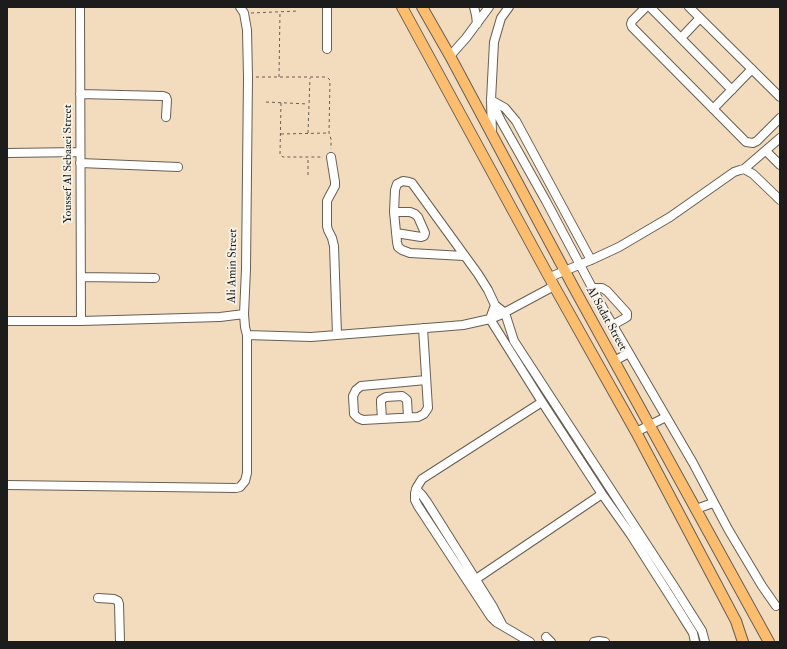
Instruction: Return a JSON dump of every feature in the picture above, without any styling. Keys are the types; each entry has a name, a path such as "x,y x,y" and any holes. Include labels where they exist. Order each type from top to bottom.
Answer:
{"main road":[{"path":"402,7 636,432 736,621 743,642"},
{"name":"Al Sadat Street","path":"422,7 450,56 564,271 769,642"},
{"path":"564,302 578,295"}],"street":[{"name":"Youssef Al Sebaaei Street","path":"80,7 81,320"},
{"path":"327,7 327,49"},
{"path":"474,7 477,24"},
{"path":"450,56 466,38 489,7"},
{"path":"492,135 491,100 494,42 501,18 509,7"},
{"path":"646,7 632,21 632,27 746,142 753,143 757,141 780,118"},
{"path":"650,7 732,90"},
{"path":"689,7 780,97"},
{"name":"Ali Amin Street","path":"7,321 220,317 244,314 246,270 248,77 247,30 242,10"},
{"path":"681,38 700,18"},
{"path":"713,109 752,69"},
{"path":"80,94 163,96 166,97 167,100 166,117"},
{"path":"491,100 505,108 516,121 591,260"},
{"path":"491,100 501,121 613,325 693,463 728,529 762,586 776,606"},
{"path":"247,335 299,337 423,328 463,324 505,313 564,271 619,247 670,217 734,172 744,169 780,138"},
{"path":"766,151 780,165"},
{"path":"7,153 80,152"},
{"path":"331,157 335,182 334,190 327,201 327,226 334,246 337,335"},
{"path":"80,163 178,167"},
{"path":"744,169 757,177 780,200"},
{"path":"464,256 406,252 398,247 394,212 397,184 403,181 412,184 478,274 488,290 494,305 505,313 514,341 574,434 634,533 692,633 695,642"},
{"path":"394,212 410,212 416,214 425,233 424,236 421,237 396,232"},
{"path":"81,277 155,278"},
{"path":"593,288 599,287 607,291 627,313 627,317 613,325"},
{"path":"494,305 490,318 542,402 602,494 634,533 702,631 705,642"},
{"path":"7,484 240,487 245,481 247,473 247,335 244,314"},
{"path":"423,328 428,408 426,411 421,416 363,420 360,420 354,414 353,396 356,390 361,386 426,380"},
{"path":"614,361 630,353"},
{"path":"382,419 381,403 386,397 402,396 406,399 408,417"},
{"path":"530,642 494,620 415,500 418,484 422,479 542,402"},
{"path":"636,432 666,417"},
{"path":"567,439 574,434"},
{"path":"416,490 425,499 476,579 502,625"},
{"path":"476,579 602,494"},
{"path":"696,509 713,502"},
{"path":"98,598 114,599 118,601 120,642"},
{"path":"594,642 605,642"}],"path":[{"path":"242,10 298,11"},
{"path":"279,77 280,11"},
{"path":"248,77 325,76 328,78 330,80 329,133 331,139 331,157 283,157 280,155 281,103"},
{"path":"308,133 310,77"},
{"path":"266,102 309,104"},
{"path":"281,134 329,133"},
{"path":"308,157 308,175"}]}
